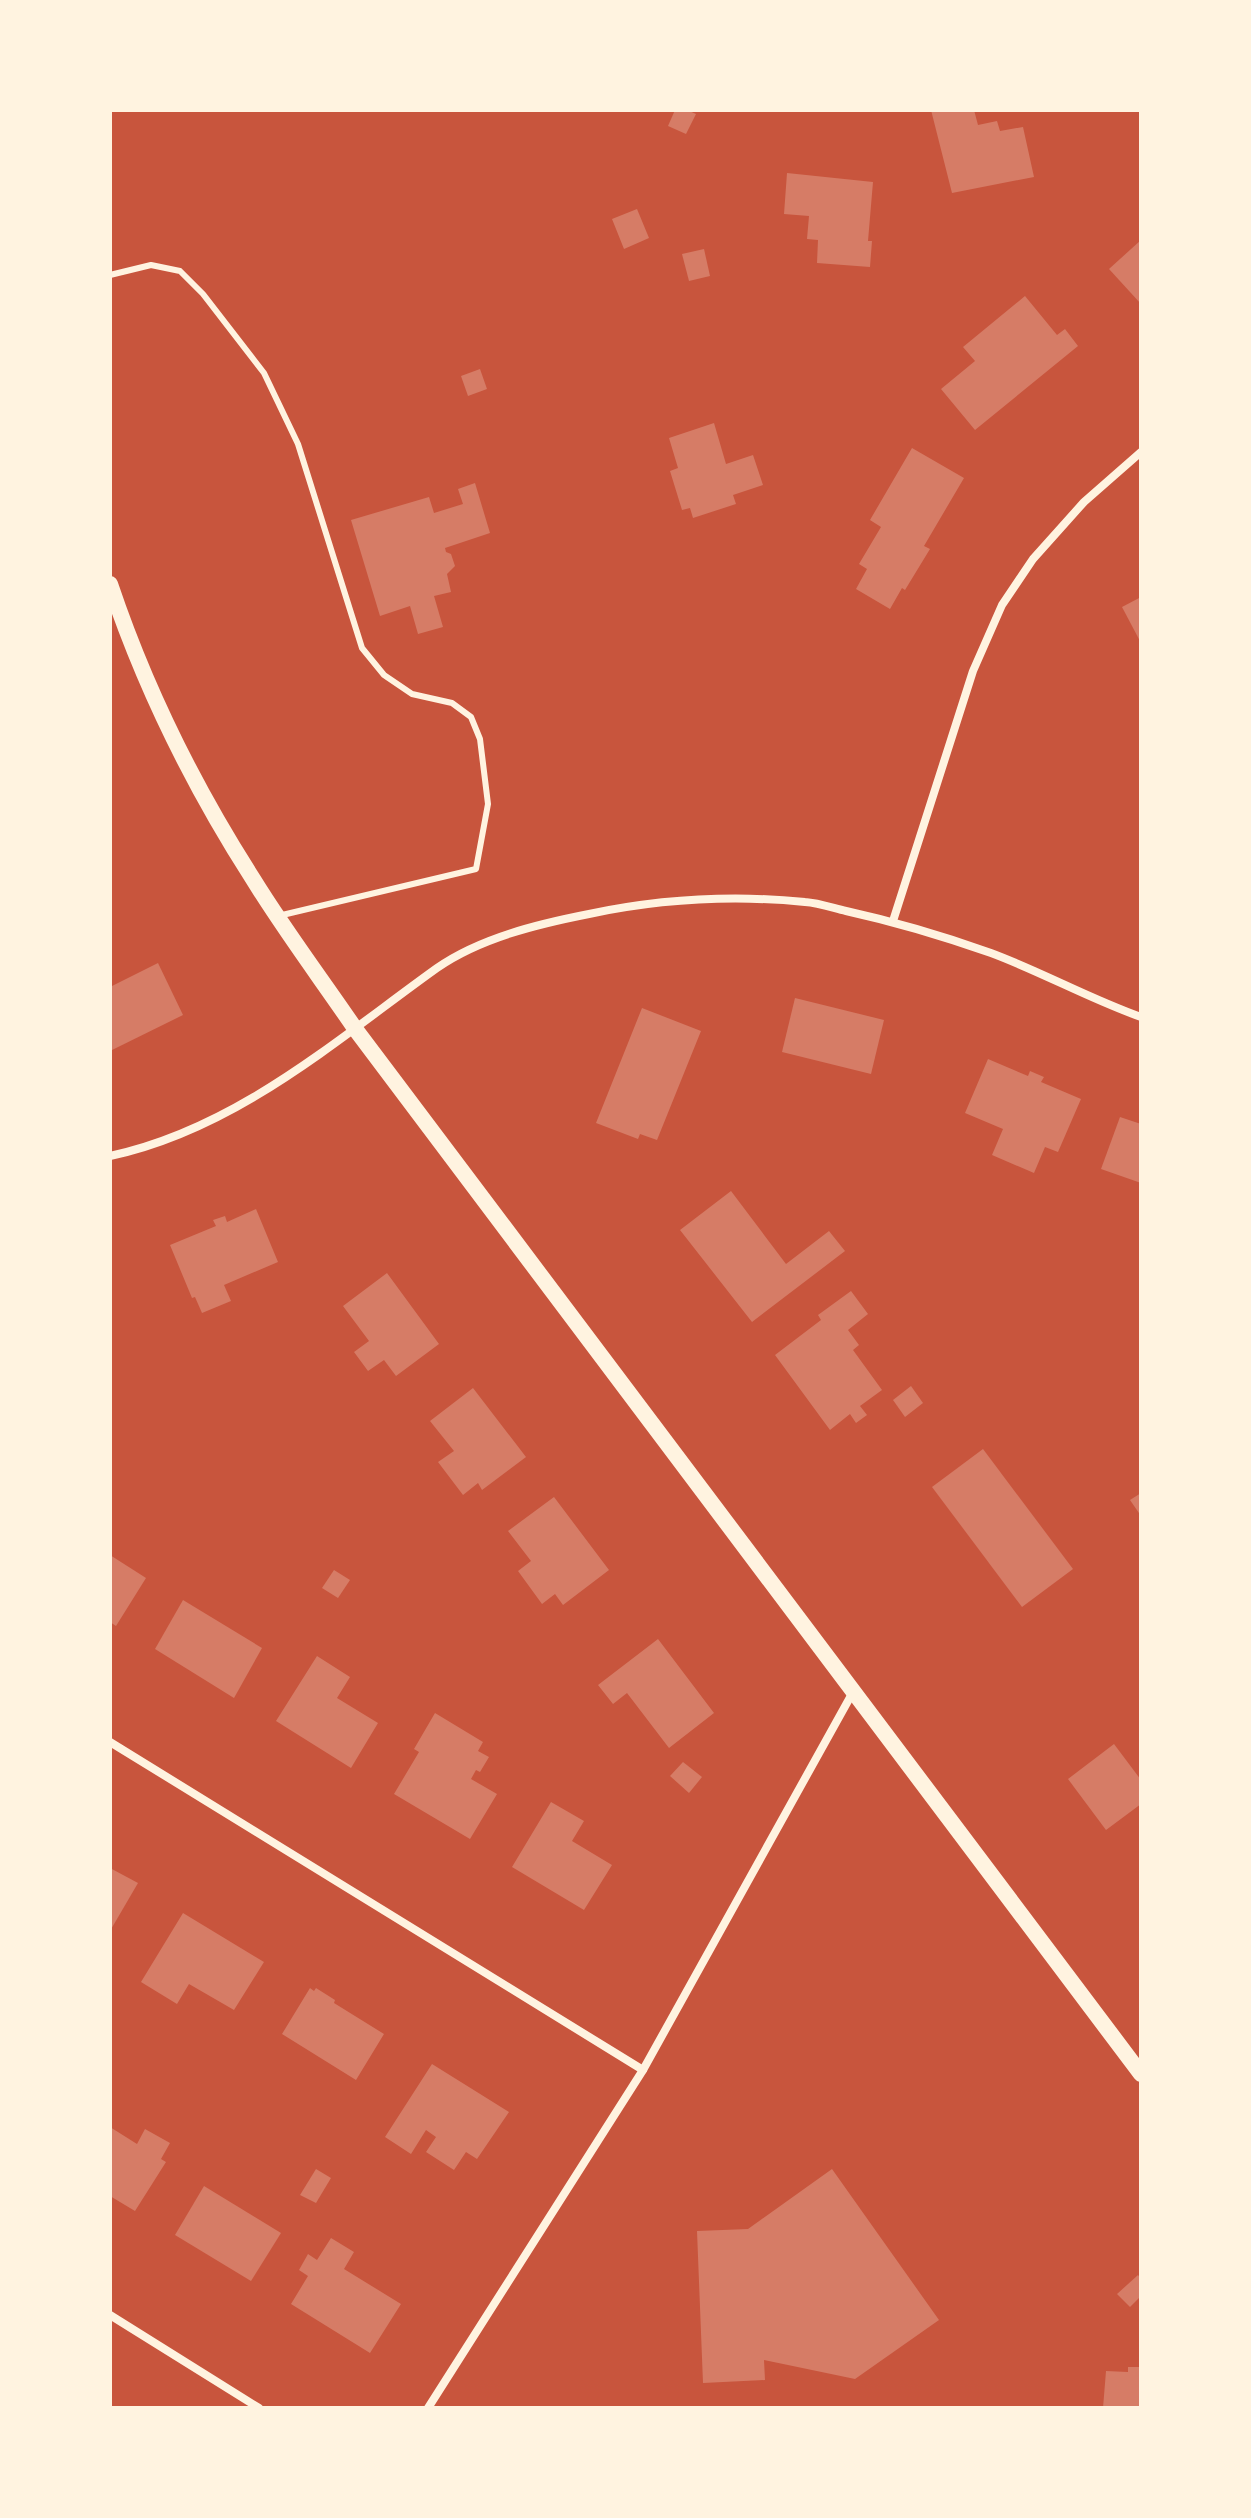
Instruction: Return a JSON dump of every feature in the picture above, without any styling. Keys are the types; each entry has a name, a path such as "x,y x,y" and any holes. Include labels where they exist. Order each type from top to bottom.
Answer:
{"main road":[{"path":"110,584 130,642 170,730 217,820 356,1030 1141,2074"}],"street":[{"path":"893,921 973,671 1002,605 1033,559 1084,502 1141,452"},
{"path":"110,1156 188,1132 250,1100 356,1030 440,966 487,942 563,919 634,904 710,898 807,902 893,921 993,954 1141,1017"},
{"path":"428,2408 643,2070 853,1692"},
{"path":"110,1742 643,2070"},
{"path":"110,2315 259,2408"}],"lane":[{"path":"110,275 151,265 180,271 203,294 264,373 298,444 362,648 384,675 412,694 452,703 471,717 480,739 488,804 476,869 278,916"}],"building":[{"path":"675,110 696,114 686,134 668,126"},
{"path":"931,110 974,110 978,125 997,121 1000,131 1023,127 1034,177 952,193"},
{"path":"787,173 873,182 868,241 872,241 870,267 817,263 818,240 807,239 809,216 784,214"},
{"path":"637,209 649,238 624,249 612,219"},
{"path":"1141,240 1141,304 1109,269"},
{"path":"704,249 710,276 689,281 682,254"},
{"path":"1025,296 1057,335 1065,329 1078,346 975,430 941,389 975,361 963,347"},
{"path":"480,369 487,389 468,396 461,376"},
{"path":"714,423 726,464 753,455 763,485 733,495 736,504 693,518 690,508 682,510 670,471 678,468 669,438"},
{"path":"912,448 964,478 924,546 930,549 890,609 856,589 867,569 859,564 881,527 870,520"},
{"path":"475,483 490,533 445,548 455,566 447,574 451,592 434,596 443,627 418,634 410,606 380,616 351,520 429,497 434,513 463,504 458,489"},
{"path":"1141,597 1141,643 1122,607"},
{"path":"158,963 183,1015 110,1051 110,987"},
{"path":"795,998 884,1020 871,1074 782,1052"},
{"path":"642,1008 701,1031 657,1140 640,1134 638,1139 596,1123"},
{"path":"988,1059 1028,1076 1030,1071 1044,1077 1041,1082 1081,1099 1058,1152 1045,1147 1034,1173 992,1155 1003,1129 965,1113"},
{"path":"1120,1117 1141,1124 1141,1183 1101,1169"},
{"path":"731,1191 786,1264 829,1231 845,1251 752,1322 680,1230"},
{"path":"256,1209 278,1262 224,1285 231,1301 202,1313 195,1297 192,1298 170,1245 216,1226 213,1220 225,1216 227,1222"},
{"path":"387,1273 439,1344 396,1376 384,1360 368,1371 354,1352 369,1341 343,1306"},
{"path":"851,1291 868,1314 848,1330 859,1345 853,1350 882,1390 860,1406 867,1415 856,1423 850,1414 830,1430 775,1355 821,1320 818,1315"},
{"path":"911,1386 923,1403 905,1417 893,1400"},
{"path":"473,1388 526,1457 482,1490 478,1483 463,1495 438,1462 454,1451 430,1421"},
{"path":"983,1449 1073,1569 1022,1607 932,1487"},
{"path":"1141,1493 1141,1516 1130,1500"},
{"path":"554,1497 609,1570 563,1605 555,1594 542,1604 518,1571 531,1561 508,1531"},
{"path":"110,1555 146,1578 116,1626 110,1622"},
{"path":"334,1570 350,1580 338,1598 322,1588"},
{"path":"183,1600 262,1648 234,1698 155,1649"},
{"path":"658,1639 714,1713 669,1748 627,1693 613,1704 598,1685"},
{"path":"317,1656 350,1677 337,1698 378,1723 351,1768 276,1721"},
{"path":"435,1713 483,1742 478,1751 489,1757 480,1772 476,1770 471,1779 497,1794 470,1839 394,1794 419,1752 414,1749"},
{"path":"1114,1744 1141,1780 1141,1804 1106,1830 1068,1779"},
{"path":"683,1762 702,1777 689,1793 670,1776"},
{"path":"551,1802 584,1821 572,1841 612,1865 584,1910 512,1867"},
{"path":"110,1868 138,1883 110,1931"},
{"path":"183,1913 264,1962 234,2010 189,1984 177,2004 141,1982"},
{"path":"310,1988 314,1991 316,1988 384,2034 356,2080 282,2034"},
{"path":"432,2064 509,2112 477,2159 466,2152 454,2170 426,2152 436,2137 426,2130 411,2154 385,2137"},
{"path":"110,2127 137,2144 145,2129 170,2143 161,2159 166,2162 135,2211 110,2196"},
{"path":"316,2169 331,2178 316,2203 300,2195"},
{"path":"832,2169 939,2320 855,2379 764,2360 765,2380 703,2383 697,2231 748,2229"},
{"path":"204,2186 281,2233 251,2281 175,2235"},
{"path":"331,2238 354,2252 344,2269 401,2304 370,2353 291,2304 308,2276 299,2270 308,2254 317,2260"},
{"path":"1138,2275 1141,2279 1141,2296 1130,2307 1117,2294"},
{"path":"1128,2367 1141,2367 1141,2408 1103,2408 1106,2371 1128,2372"}]}
